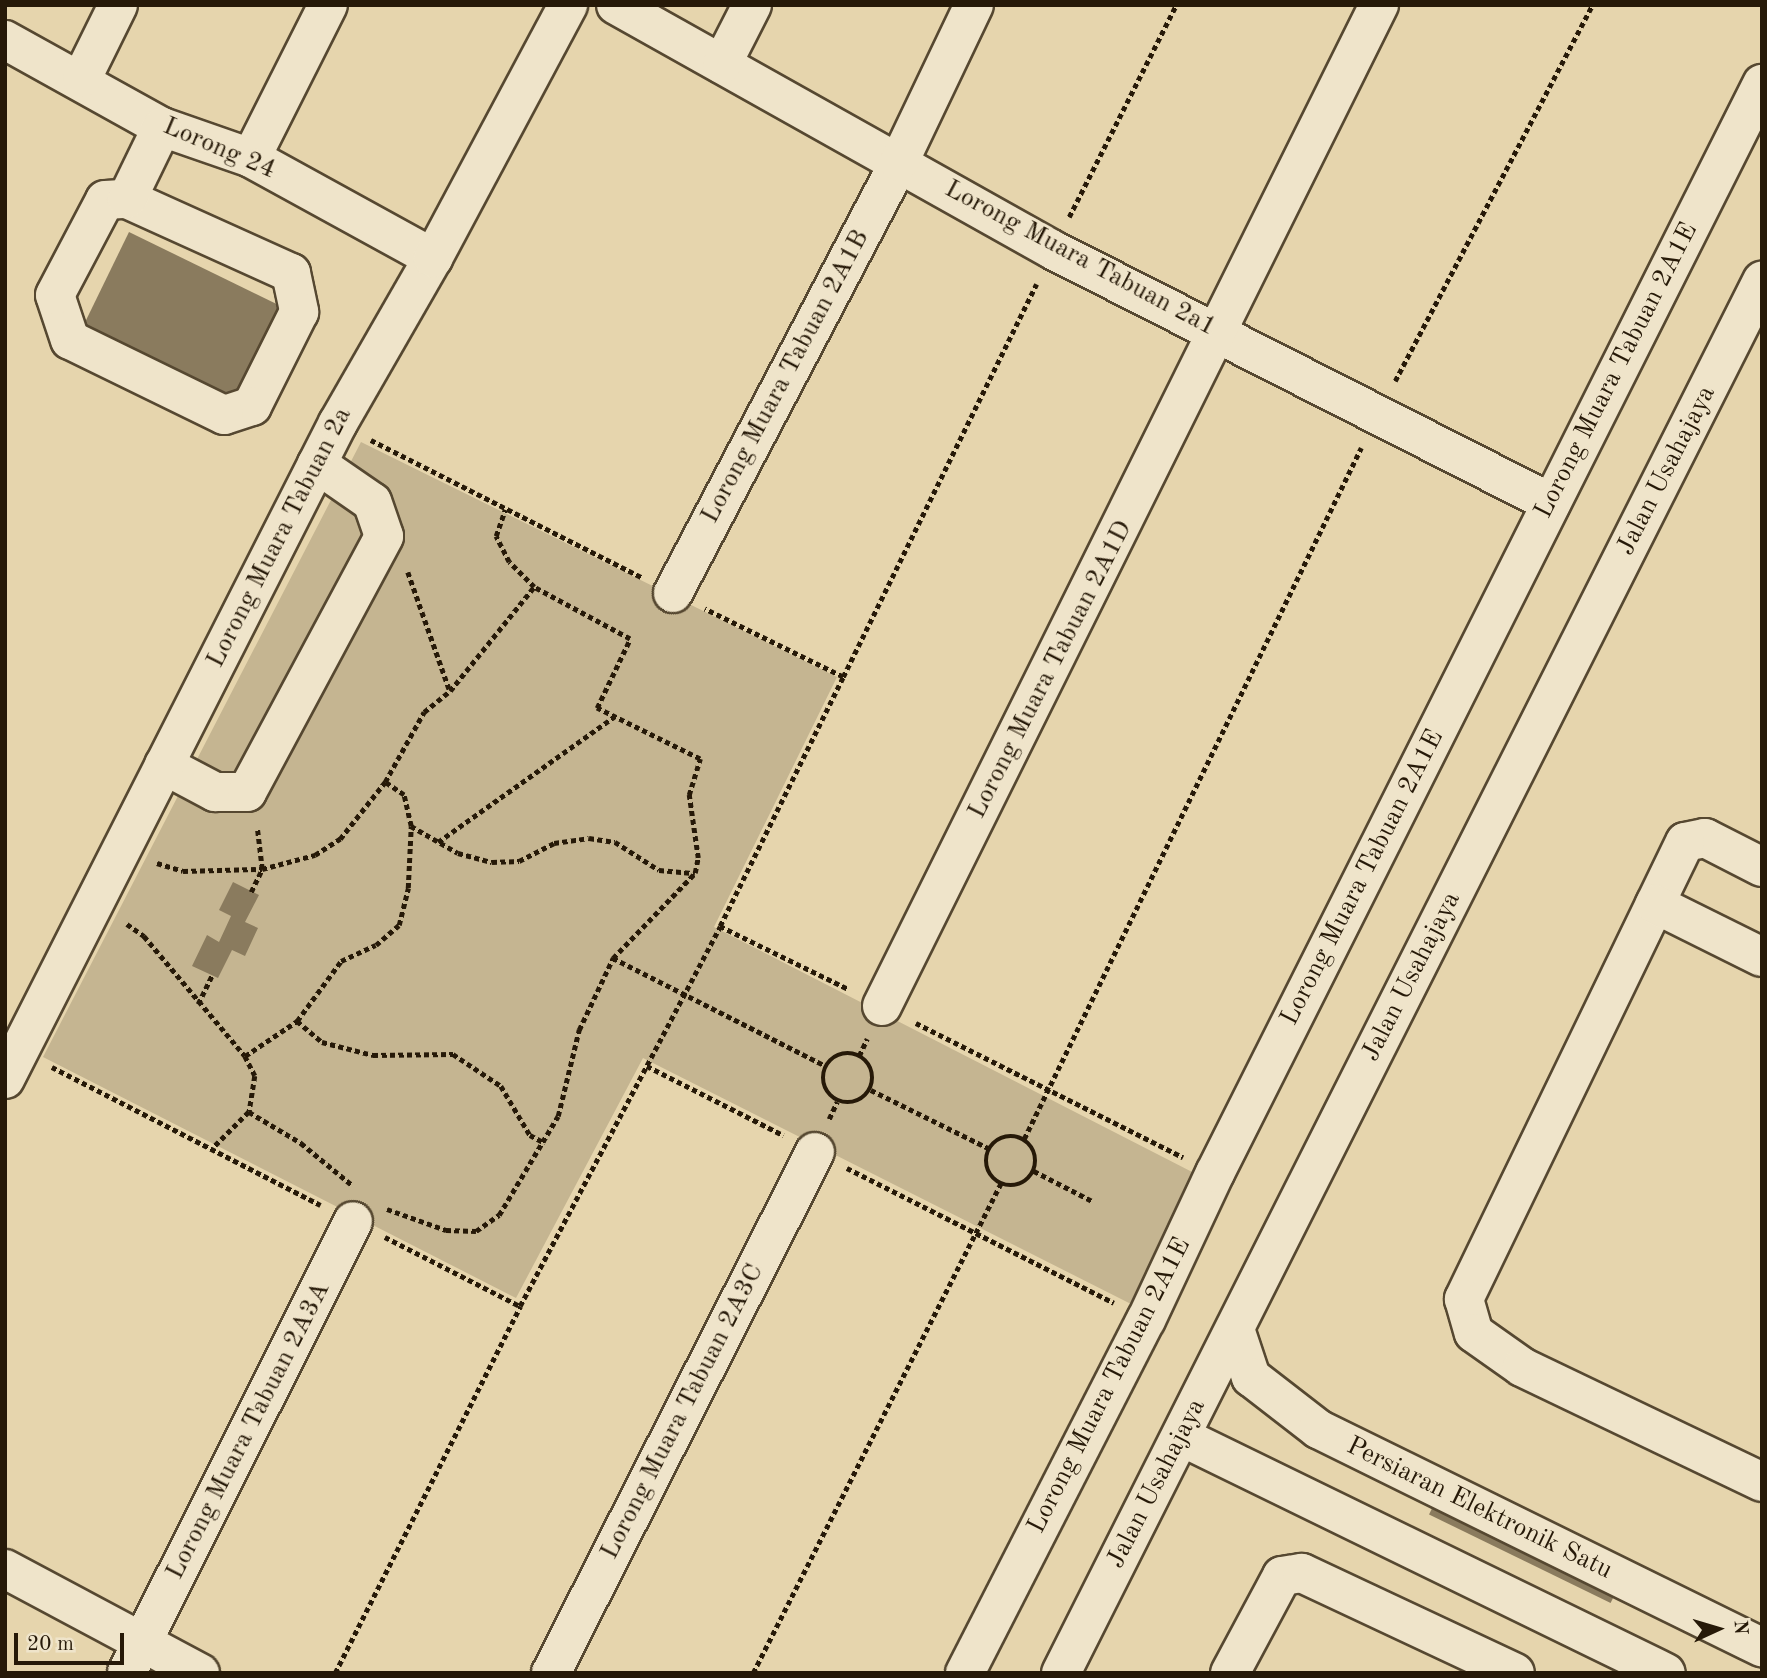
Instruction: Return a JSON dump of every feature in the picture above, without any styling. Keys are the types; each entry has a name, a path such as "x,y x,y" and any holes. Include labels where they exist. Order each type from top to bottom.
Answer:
{"street":[{"path":"82,78 118,5"},
{"path":"251,158 328,5"},
{"name":"Lorong Muara Tabuan 2a","path":"12,1065 338,423 433,258 568,5"},
{"name":"Lorong Muara Tabuan 2a1","path":"616,5 1053,250 1551,503"},
{"path":"722,64 752,5"},
{"name":"Lorong Muara Tabuan 2A1B","path":"673,593 899,162 974,5"},
{"name":"Lorong Muara Tabuan 2A1D","path":"882,1006 1220,333 1379,5"},
{"name":"Lorong 24","path":"5,40 82,78 162,127 251,158 433,258"},
{"name":"Lorong Muara Tabuan 2A1E","path":"965,1673 1146,1320 1215,1173 1762,84"},
{"path":"127,199 162,127"},
{"path":"127,199 290,273 299,312 252,407 224,415 70,340 55,295 105,200 127,199"},
{"name":"Jalan Usahajaya","path":"1061,1673 1762,281"},
{"path":"164,765 215,792 247,792 384,536 372,502 317,464"},
{"path":"1762,867 1705,838 1685,842 1464,1299 1474,1334 1522,1367 1762,1482"},
{"path":"1655,904 1762,957"},
{"name":"Lorong Muara Tabuan 2A3C","path":"551,1673 815,1152"},
{"name":"Lorong Muara Tabuan 2A3A","path":"136,1657 361,1203"},
{"name":"Persiaran Elektronik Satu","path":"1235,1329 1251,1377 1318,1429 1762,1647"},
{"path":"1182,1437 1667,1673"},
{"path":"5,1569 136,1657 200,1673"},
{"path":"1230,1673 1282,1576 1302,1573 1515,1673"}],"path":[{"path":"335,1673 520,1306 720,926 1176,5"},
{"path":"1024,1139 1050,1091 1377,414 1592,5"},
{"path":"338,423 505,510 844,677"},
{"path":"12,1065 213,1149 361,1203 446,1230 476,1231 499,1215 545,1143 558,1116 579,1030 613,958 695,873 698,858 689,795 700,759 597,708 630,639 534,587 509,562 496,536 505,510"},
{"path":"384,536 398,543 450,691"},
{"path":"150,861 183,871 262,869 315,855 340,839 385,782 424,712 450,691 534,587"},
{"path":"438,842 614,717"},
{"path":"246,1056 297,1021 341,961 376,945 399,925 408,888 411,826 404,795 385,782"},
{"path":"247,792 259,835 262,869 251,892"},
{"path":"411,826 458,853 492,862 519,861 554,843 589,838 615,842 659,870 695,873"},
{"path":"118,917 144,936 198,1004 246,1056 255,1076 249,1112 213,1149"},
{"path":"720,926 1215,1173"},
{"path":"613,958 681,996 826,1066"},
{"path":"198,1004 212,975"},
{"path":"297,1021 322,1042 373,1055 453,1054 501,1086 530,1135 545,1143"},
{"path":"840,1054 859,1055 872,1070 871,1090 863,1099 837,1102 827,1093 826,1066 840,1054"},
{"path":"647,1066 1146,1320"},
{"path":"871,1090 990,1149"},
{"path":"249,1112 302,1143 361,1203 520,1306"},
{"path":"1005,1137 1024,1139 1033,1148 1034,1171 1020,1185 1000,1183 988,1168 990,1149 1005,1137"},
{"path":"1034,1171 1092,1201"},
{"path":"753,1673 1000,1183"}],"shaded area":[{"path":"361,442 837,677 714,927 1198,1175 1133,1305 643,1058 516,1298 43,1057"}],"building":[{"path":"129,232 279,305 234,397 84,324"},
{"path":"233,882 259,895 245,922 258,928 245,956 232,950 218,978 192,966 207,935 219,942 231,916 219,910"},
{"path":"1440,1492 1622,1581 1611,1603 1429,1514"}]}
